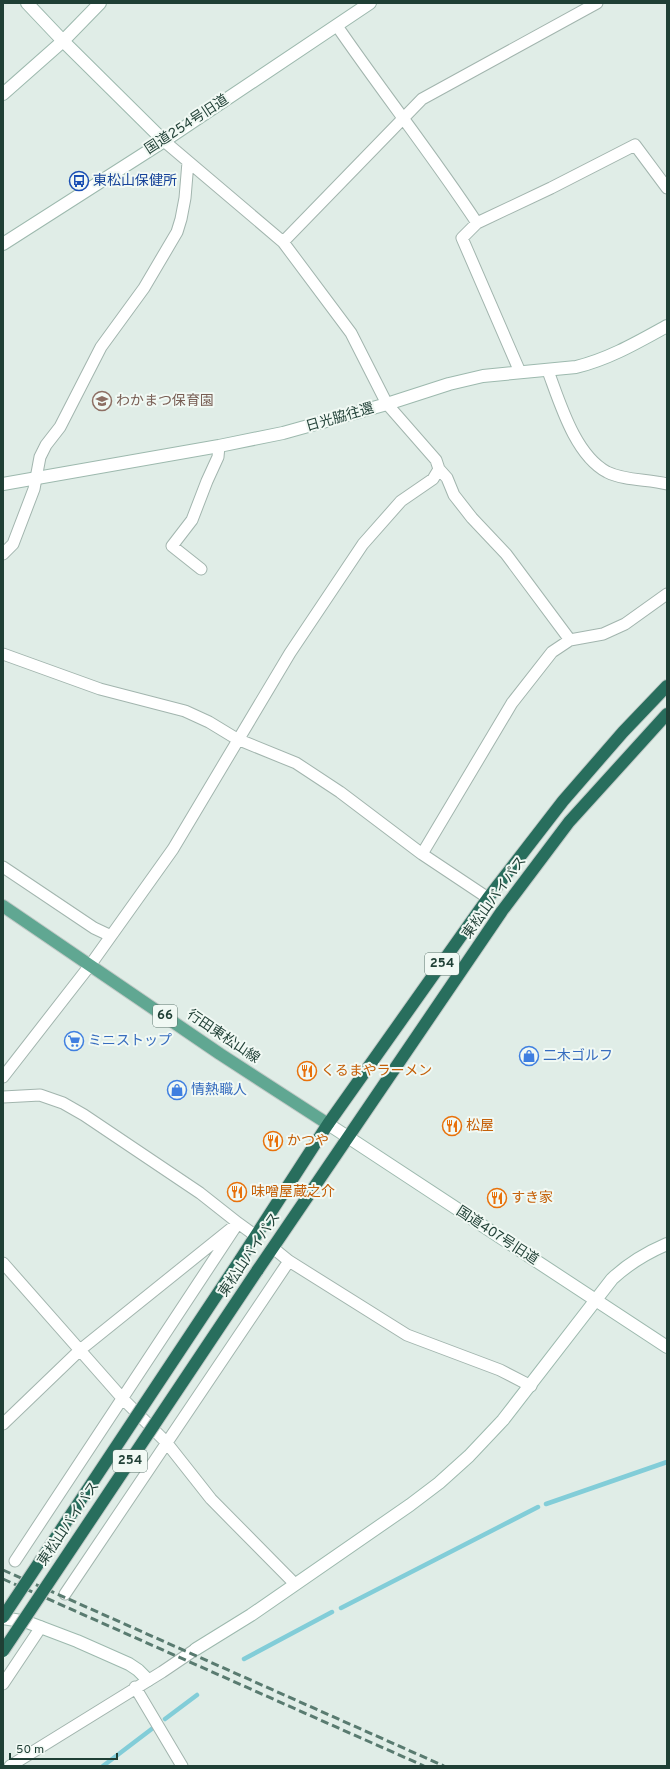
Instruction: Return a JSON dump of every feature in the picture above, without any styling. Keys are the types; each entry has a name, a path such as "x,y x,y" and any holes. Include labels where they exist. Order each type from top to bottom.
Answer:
{"highway":[{"name":"東松山バイパス","path":"3,1617 256,1236 328,1124 488,898 563,801 623,732 667,686"},
{"name":"東松山バイパス","path":"3,1651 257,1271 502,911 569,822 667,714"}],"main road":[{"name":"行田東松山線","path":"3,906 91,964 220,1054 328,1124"}],"street":[{"path":"27,3 63,41 164,141 283,242 352,333 387,404 436,460 439,469 446,478 454,495 472,518 506,554 570,640"},
{"path":"3,94 63,41 100,3"},
{"name":"国道254号旧道","path":"3,244 164,141 370,3"},
{"path":"283,242 422,99 598,3"},
{"path":"337,26 385,96 404,118 442,169 477,223"},
{"path":"520,372 462,238 477,223 551,188 635,145 667,188"},
{"path":"3,554 13,544 34,489 40,457 60,427 101,347 144,288 177,232 182,219 188,162"},
{"name":"日光脇往還","path":"3,484 219,446 283,433 387,404 449,384 483,376 548,371 576,367 606,358 667,326"},
{"path":"548,371 573,432 591,458 608,472 667,484"},
{"path":"201,570 172,546 192,520 207,480 218,457 219,446"},
{"path":"3,1077 91,964 173,850 237,739 290,653 363,544 401,501 433,479 439,469"},
{"path":"422,854 512,703 552,652 570,640 604,634 625,624 667,594"},
{"path":"3,654 100,689 185,711 209,722 237,739 296,763 340,792 422,854 488,898"},
{"path":"3,867 94,928 111,936"},
{"path":"3,1097 40,1095 63,1104 84,1115 193,1189 256,1236"},
{"name":"国道407号旧道","path":"328,1124 347,1138 667,1347"},
{"path":"3,1424 80,1350 238,1224"},
{"path":"15,1561 238,1224"},
{"path":"10,1766 250,1615 410,1505 439,1483 469,1456 503,1420 583,1320 595,1300 624,1268 640,1256 667,1244"},
{"path":"273,1248 289,1261 407,1335 500,1370 531,1386"},
{"path":"65,1594 289,1261"},
{"path":"3,1263 123,1399 166,1442 210,1499 295,1584"},
{"path":"3,1617 41,1627 129,1664 138,1670 148,1680"},
{"path":"3,1684 41,1627"},
{"path":"135,1688 182,1766"}],"waterway":[{"path":"546,1504 667,1462"},
{"path":"341,1608 538,1507"},
{"path":"244,1659 332,1612"},
{"path":"165,1719 197,1695"},
{"path":"103,1766 153,1728"}],"railway":[{"path":"3,1570 444,1766"},
{"path":"3,1579 424,1766"}],"place":[{"name":"東松山保健所","path":"79,181"},
{"name":"わかまつ保育園","path":"102,401"},
{"name":"ミニストップ","path":"74,1041"},
{"name":"二木ゴルフ","path":"529,1056"},
{"name":"くるまやラーメン","path":"307,1071"},
{"name":"情熱職人","path":"177,1090"},
{"name":"松屋","path":"452,1126"},
{"name":"かつや","path":"273,1141"},
{"name":"味噌屋蔵之介","path":"237,1192"},
{"name":"すき家","path":"497,1198"}]}
